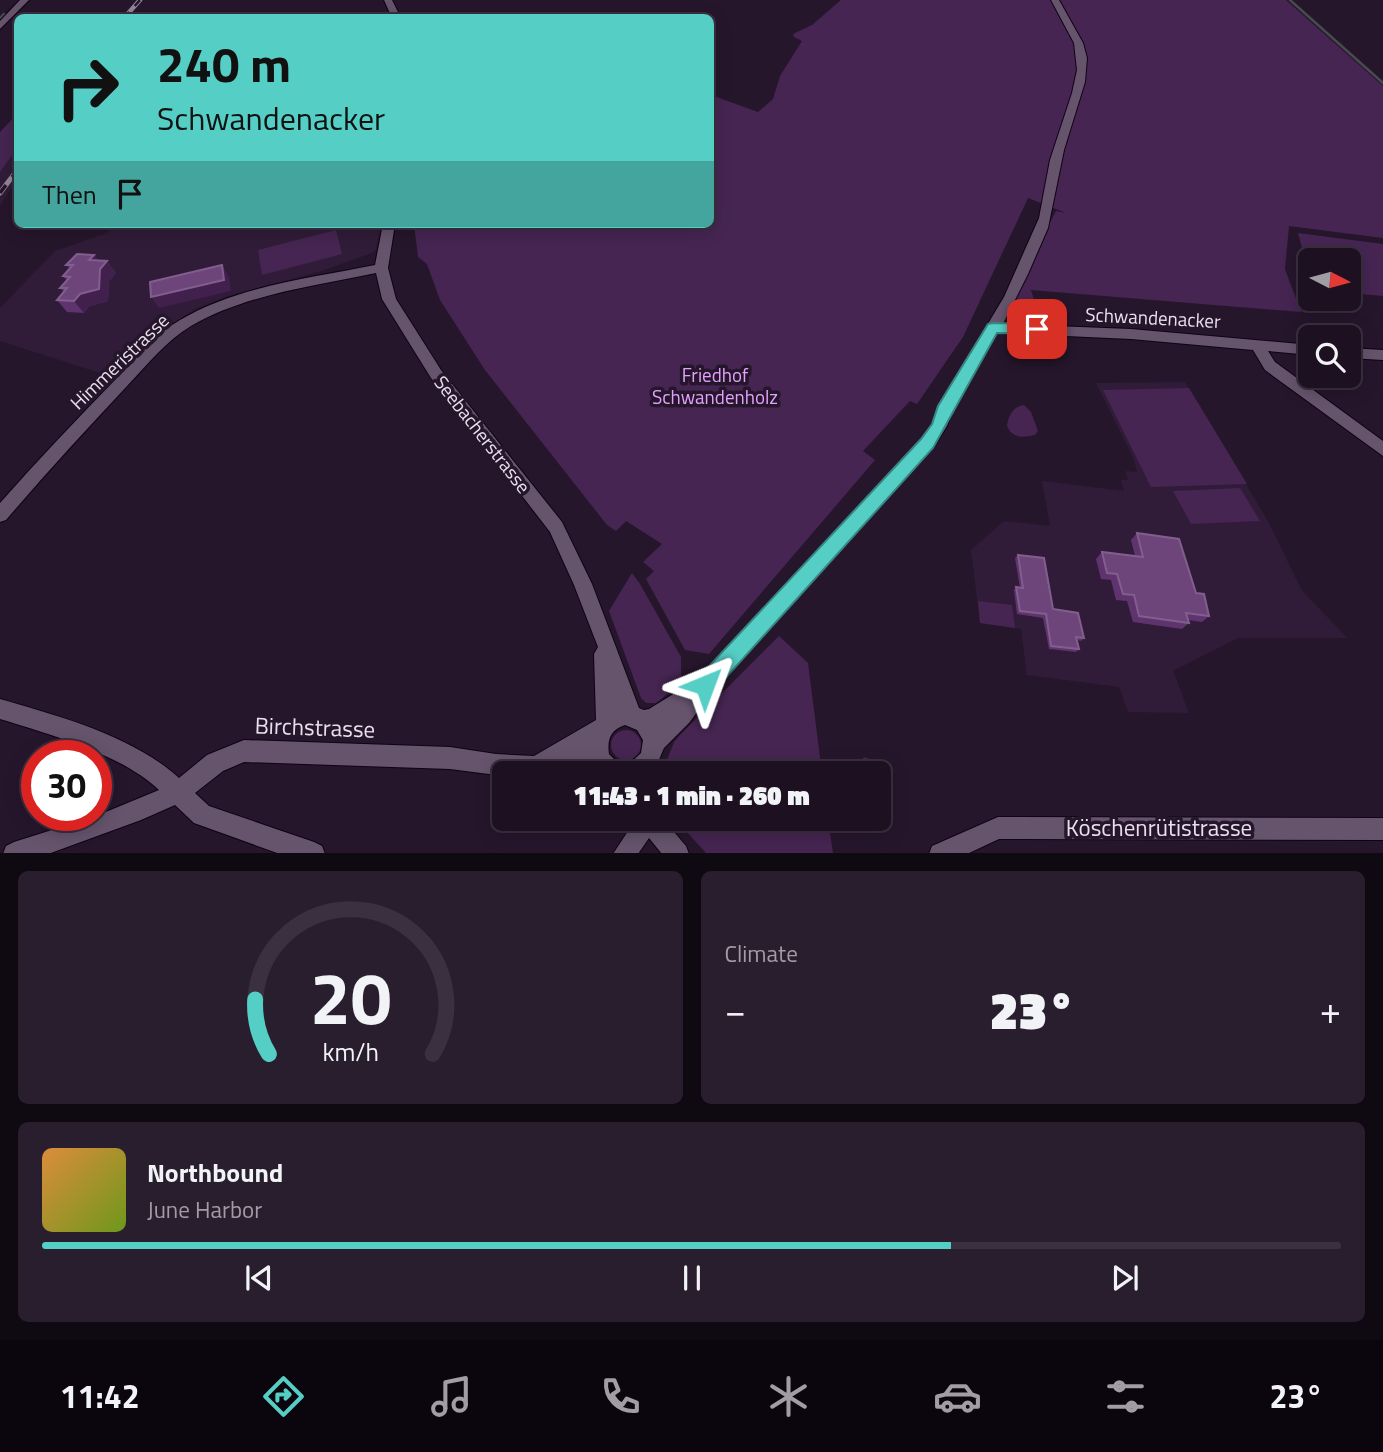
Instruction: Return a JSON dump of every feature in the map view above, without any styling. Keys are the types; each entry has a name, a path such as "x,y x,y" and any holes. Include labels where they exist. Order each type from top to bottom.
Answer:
{"street":[{"path":"7,0 24,1"},
{"path":"648,761 654,751 654,742 682,716 705,685 927,444 993,328 1042,229 1052,197 1053,169 1058,149 1074,108 1082,71 1078,45 1055,0"},
{"path":"0,26 24,1"},
{"name":"Seebacherstrasse","path":"388,228 381,268 389,299 436,374 556,527 583,584 603,641 621,681 638,718 653,733 654,742"},
{"name":"Himmeristrasse","path":"0,515 71,435 159,343 192,319 229,304 381,268"},
{"name":"Schwandenacker","path":"993,328 1131,334 1298,348"},
{"path":"1257,345 1270,366 1383,450"},
{"path":"1361,354 1383,355"},
{"name":"Seebacherstrasse","path":"602,761 596,750 608,711 603,641"},
{"path":"545,761 619,716 655,717 705,685"},
{"path":"0,709 76,732 155,771 202,815 314,853"},
{"name":"Birchstrasse","path":"14,853 141,809 179,792 215,763 232,754 257,749 492,762"},
{"name":"Köschenrütistrasse","path":"940,853 998,828 1383,829"},
{"path":"624,853 640,831"},
{"path":"658,831 678,853"}],"shaded area":[{"path":"14,153 14,184 0,205 0,172"},
{"path":"111,228 380,228 376,249 372,253 318,272 228,296 195,309 150,338 114,375 0,341 0,308 55,251 107,233"},
{"path":"1185,382 1269,523 1301,589 1347,638 1238,638 1173,671 1189,713 1128,712 1119,687 1027,675 1021,629 980,623 971,550 1004,521 1050,526 1042,481 1124,491 1121,480 1128,480 1125,471 1137,472 1133,457 1096,383"}],"green space":[{"name":"Friedhof Schwandenholz","path":"841,0 1286,0 1383,86 1383,238 1289,226 1285,269 1298,304 1298,312 1031,290 1037,309 1018,308 1013,294 1056,211 1066,213 1028,198 963,337 917,404 910,401 863,451 875,460 709,654 685,650 646,579 654,571 643,562 662,544 626,521 616,531 607,525 485,370 440,300 427,264 418,257 414,228 714,228 714,96 758,112 773,99 780,76 802,41 793,34 812,25"},
{"path":"14,117 14,153 0,172 0,132"},
{"path":"336,230 342,254 262,275 258,250"},
{"path":"1298,233 1383,244 1383,296 1362,294 1362,248 1302,248"},
{"path":"1189,388 1247,484 1151,487 1103,390"},
{"path":"1024,405 1031,412 1038,431 1035,435 1026,437 1012,433 1007,426 1012,412"},
{"path":"1240,488 1260,521 1191,524 1173,491"},
{"path":"632,573 681,657 681,683 656,703 646,703 641,698 609,611"},
{"path":"978,601 1012,605 1015,628 980,623"},
{"path":"779,636 808,663 820,761 667,761 674,742"},
{"path":"626,730 637,734 641,745 637,756 626,760 615,756 611,745 615,734"},
{"path":"686,831 830,831 833,853 706,853"}],"building":[{"path":"77,254 94,255 89,260 107,261 100,269 99,289 80,294 74,301 57,300 67,288 60,288 70,277 63,276 73,265 66,265"},
{"path":"222,265 224,280 151,297 150,282"},
{"path":"1137,533 1179,539 1196,593 1204,594 1209,616 1186,613 1189,623 1139,616 1134,595 1123,594 1117,574 1107,573 1102,552 1143,557"},
{"path":"1018,555 1044,558 1053,609 1078,613 1084,638 1076,637 1079,649 1051,646 1046,614 1020,611 1016,587 1023,588"}],"waterway":[{"path":"1290,0 1383,83"},
{"path":"0,18 4,14"}],"railway":[{"path":"128,14 140,0"},
{"path":"0,193 14,174"}],"route":[{"path":"705,685 797,587 896,475 911,464 939,426 944,410 993,328 1037,329"}]}
